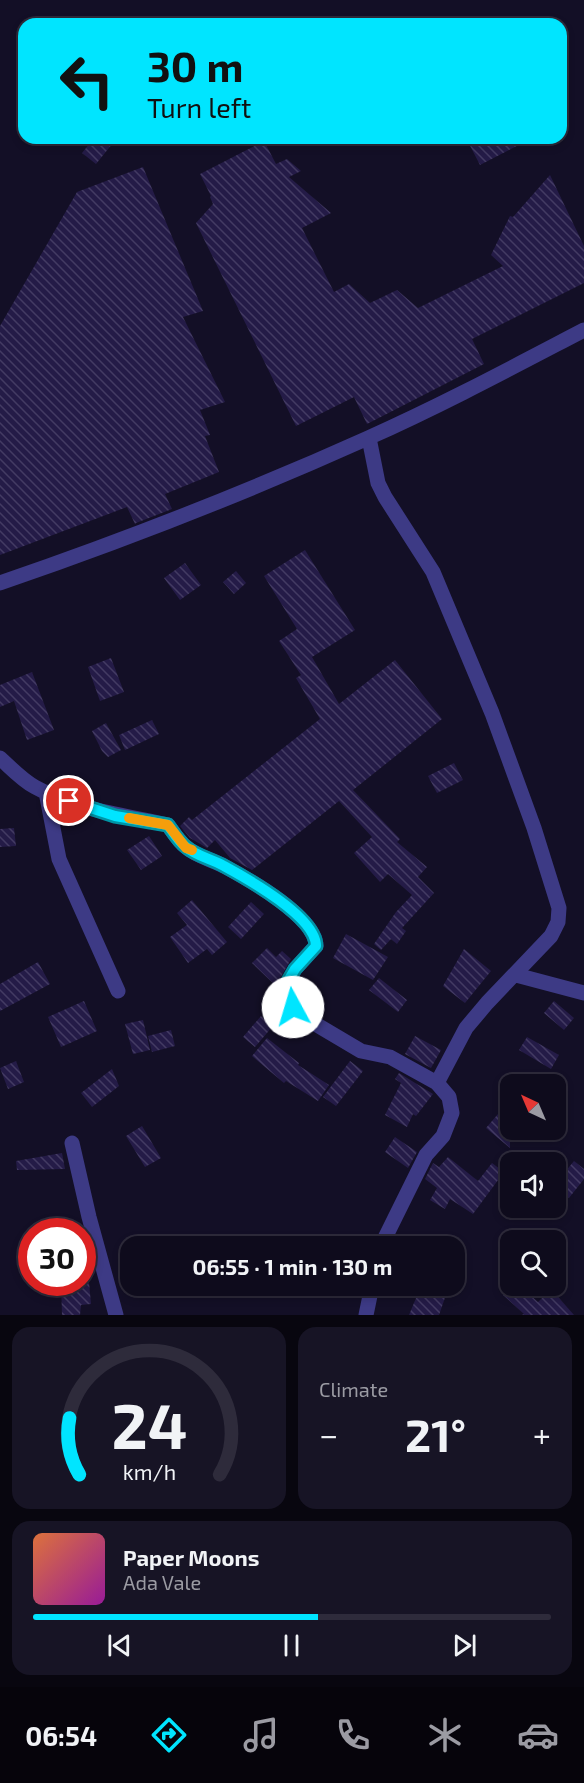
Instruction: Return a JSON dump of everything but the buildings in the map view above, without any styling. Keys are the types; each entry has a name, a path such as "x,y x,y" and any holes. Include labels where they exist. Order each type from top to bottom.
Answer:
{"street":[{"path":"0,583 174,518 369,438 469,390 584,330"},
{"path":"369,438 378,483 385,498 433,572 492,713 534,828 559,908 558,922 551,936 466,1028 437,1083"},
{"path":"0,758 33,786 56,798 115,816 168,825 186,848 225,866 288,906 316,939 316,946 295,969 288,981 293,1007 302,1016 361,1051 390,1057 437,1083 448,1097 452,1113 443,1136 426,1155 386,1236"},
{"path":"46,792 59,859 118,991"},
{"path":"516,975 584,993"},
{"path":"72,1143 89,1217 116,1315"},
{"path":"366,1315 370,1296"}],"slow traffic":[{"path":"129,818 168,825 186,848 192,850"}],"route":[{"path":"69,801 115,816 168,825 186,848 225,866 288,906 316,939 316,946 310,955 295,969 288,981 293,1007"}]}
